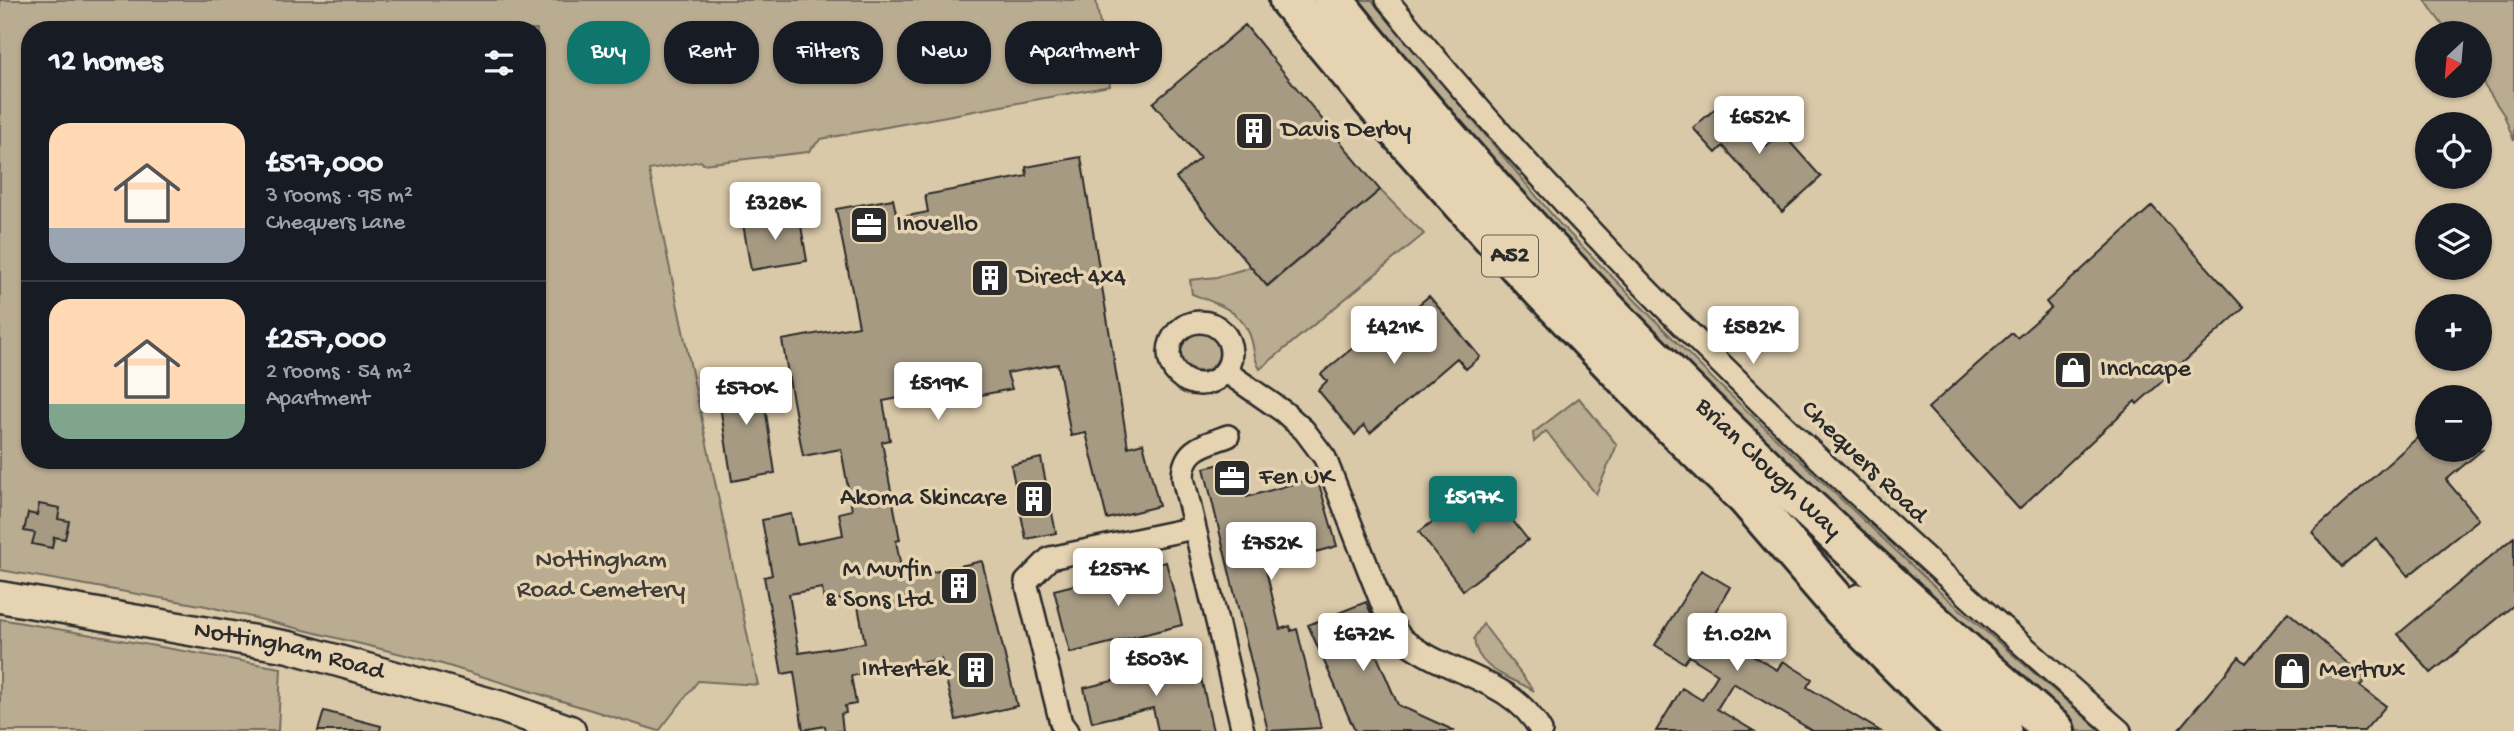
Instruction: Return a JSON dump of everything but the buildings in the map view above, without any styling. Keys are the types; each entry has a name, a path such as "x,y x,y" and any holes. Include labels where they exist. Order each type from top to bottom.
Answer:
{"highway":[{"name":"Brian Clough Way","path":"1289,0 1395,127 1518,265 1664,418 1746,498"},
{"name":"Brian Clough Way","path":"1333,0 1486,179 1630,335 1838,538 2055,731"},
{"path":"1746,498 1843,609 1965,731"}],"main road":[{"name":"Brian Clough Way","path":"1746,498 2004,731"}],"street":[{"name":"Chequers Road","path":"1387,0 1516,149 1697,340 1900,538 2120,731"},
{"path":"1225,371 1284,412 1304,430 1325,458 1387,614 1399,635 1426,654 1505,693 1530,715 1541,731"},
{"path":"1228,436 1196,447 1187,456 1183,478 1243,731"},
{"path":"1068,731 1061,723 1027,582 1037,568 1050,558 1194,528"},
{"name":"Nottingham Road","path":"0,597 289,647 481,701 570,731"}],"green space":[{"name":"Nottingham Road Cemetery","path":"0,0 1096,0 1099,21 1005,21 1005,84 1110,86 821,139 808,152 703,164 701,161 649,170 758,685 698,681 659,731 442,664 206,606 0,570"},
{"path":"1354,0 1372,0 1559,223 1715,381 1939,591 2101,731 2077,731 1887,561 1557,236"},
{"path":"2425,0 2514,0 2514,141 2504,115 2492,97 2492,21 2440,21"},
{"path":"1380,190 1424,234 1260,369 1244,323 1224,307 1192,294 1190,280 1217,277 1251,267 1268,286"},
{"path":"1200,333 1214,338 1219,352 1214,366 1200,371 1186,366 1181,352 1186,338"},
{"path":"1579,398 1617,445 1596,494 1546,431 1534,442 1533,433"},
{"path":"0,619 281,668 278,731 0,731"},
{"path":"1483,624 1534,691 1496,671 1481,658 1474,638"}],"place":[{"name":"Davis Derby","path":"1254,131"},
{"name":"Inovello","path":"869,225"},
{"name":"Direct 4x4","path":"990,278"},
{"name":"Inchcape","path":"2073,370"},
{"name":"Fen UK","path":"1232,478"},
{"name":"Akoma Skincare","path":"1034,499"},
{"name":"M Murfin & Sons Ltd","path":"959,586"},
{"name":"Intertek","path":"976,670"},
{"name":"Mertrux","path":"2292,671"}]}
